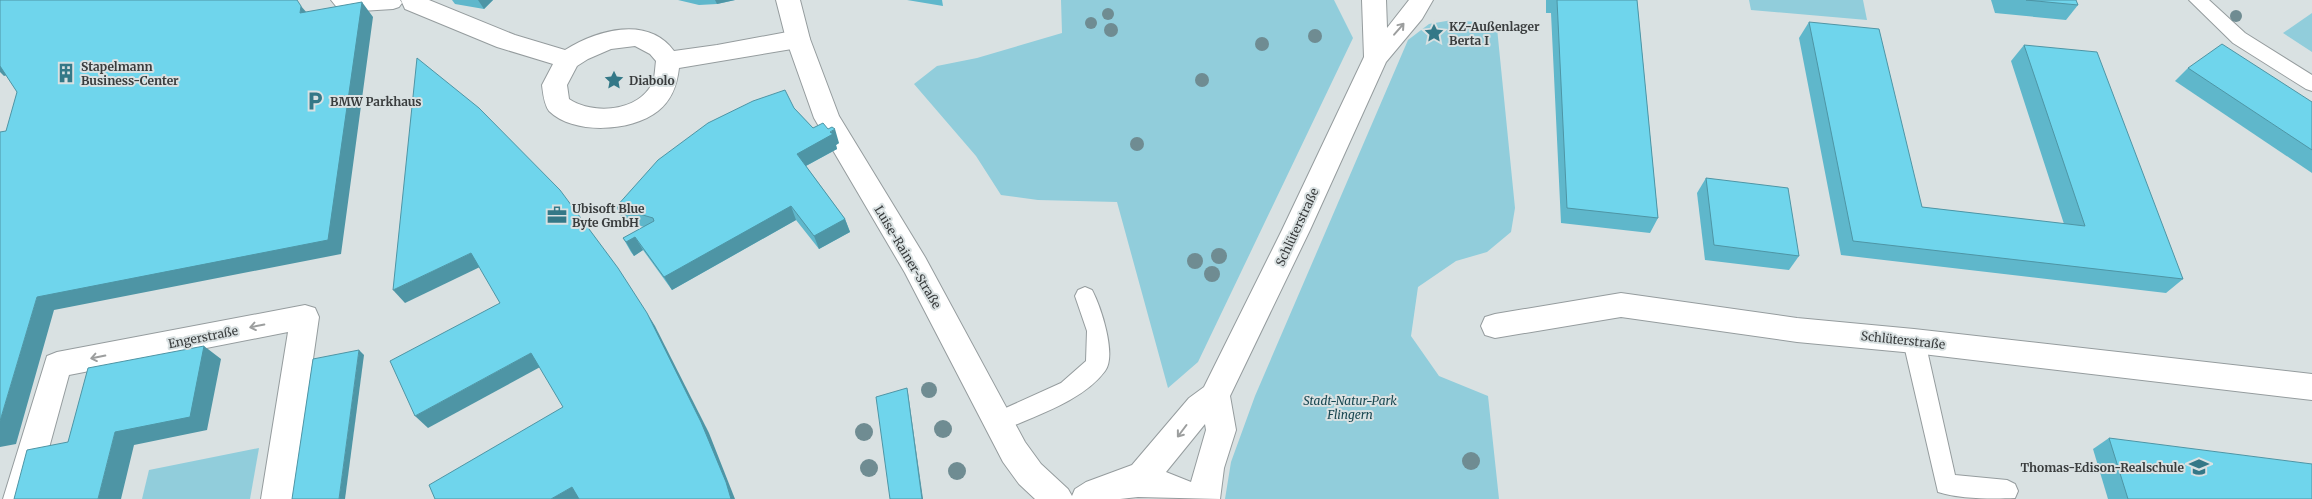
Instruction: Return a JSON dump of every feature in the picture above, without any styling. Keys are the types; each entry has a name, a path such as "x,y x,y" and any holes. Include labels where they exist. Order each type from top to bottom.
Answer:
{"street":[{"name":"Luise-Rainer-Straße","path":"788,0 798,39 827,118 854,167 914,265 1014,452 1030,474 1058,499"},
{"name":"Schlüterstraße","path":"1374,0 1376,57"},
{"name":"Schlüterstraße","path":"1125,483 1143,475 1150,469 1200,407 1215,396 1293,238 1376,57 1414,12 1421,0"},
{"path":"403,1 413,3 506,41 568,60"},
{"path":"627,38 652,43 664,53 668,60 670,71 667,80 654,99 634,112 620,118 602,120 572,115 562,109 554,89 556,77 568,60 598,42 627,38"},
{"path":"668,60 696,59 753,46 798,39"},
{"name":"Schlüterstraße","path":"1495,326 1621,306 1797,330 1914,341 2312,387"},
{"name":"Engerstraße","path":"19,499 57,365 305,317 277,499"},
{"path":"1204,499 1209,468 1221,430 1215,396"},
{"path":"1086,499 1105,488 1125,483 1147,483 1166,487 1190,499"}],"lane":[{"path":"340,0 345,6 403,1"},
{"path":"2198,0 2239,38 2312,84"},
{"path":"998,422 1069,390 1098,365 1097,330 1085,296"},
{"path":"1914,341 1946,485 2007,491"}],"green space":[{"path":"1061,0 1334,0 1353,38 1198,362 1168,388 1117,202 1038,200 1001,195 976,156 914,84 937,66 977,58 1062,33"},
{"path":"1749,0 1863,0 1867,20 1751,10"},
{"path":"2312,13 2312,52 2283,33"},
{"name":"Stadt-Natur-Park Flingern","path":"1452,20 1489,23 1497,28 1515,208 1511,232 1487,252 1456,261 1418,287 1411,336 1439,376 1488,396 1499,499 1225,499 1231,462 1255,396 1408,40 1429,24"},
{"path":"259,448 250,499 142,499 149,470"}],"building":[{"path":"0,0 297,0 301,6 300,13 362,2 328,240 37,297 0,421 0,132 6,131 17,92 0,66"},
{"path":"1557,0 1637,0 1658,218 1567,208"},
{"path":"2026,0 2076,0 2078,5"},
{"path":"1809,22 1879,29 1922,207 2085,226 2024,45 2097,52 2183,279 1853,241"},
{"path":"2222,44 2312,102 2312,150 2188,68"},
{"path":"417,58 479,108 560,190 618,268 647,313 701,422 726,482 731,499 579,499 572,487 551,499 435,499 429,485 563,407 531,353 415,416 390,361 500,303 471,253 393,290"},
{"path":"785,90 794,108 813,128 823,123 828,129 832,127 835,129 830,132 833,134 797,154 845,219 814,236 791,206 664,277 635,237 626,242 623,238 654,221 653,218 616,207 658,160 708,123 753,101"},
{"path":"1706,178 1788,188 1799,256 1714,245"},
{"path":"204,346 190,417 115,432 98,499 14,499 27,450 68,442 88,368"},
{"path":"359,350 339,499 292,499 313,359"},
{"path":"907,388 922,499 890,499 876,397"},
{"path":"2109,438 2312,464 2312,499 2128,499"}],"place":[{"name":"KZ-Außenlager Berta I","path":"1434,33"},
{"name":"Stapelmann Business-Center","path":"66,73"},
{"name":"Diabolo","path":"614,80"},
{"name":"BMW Parkhaus","path":"315,101"},
{"name":"Ubisoft Blue Byte GmbH","path":"557,215"},
{"name":"Thomas-Edison-Realschule","path":"2199,467"}]}
